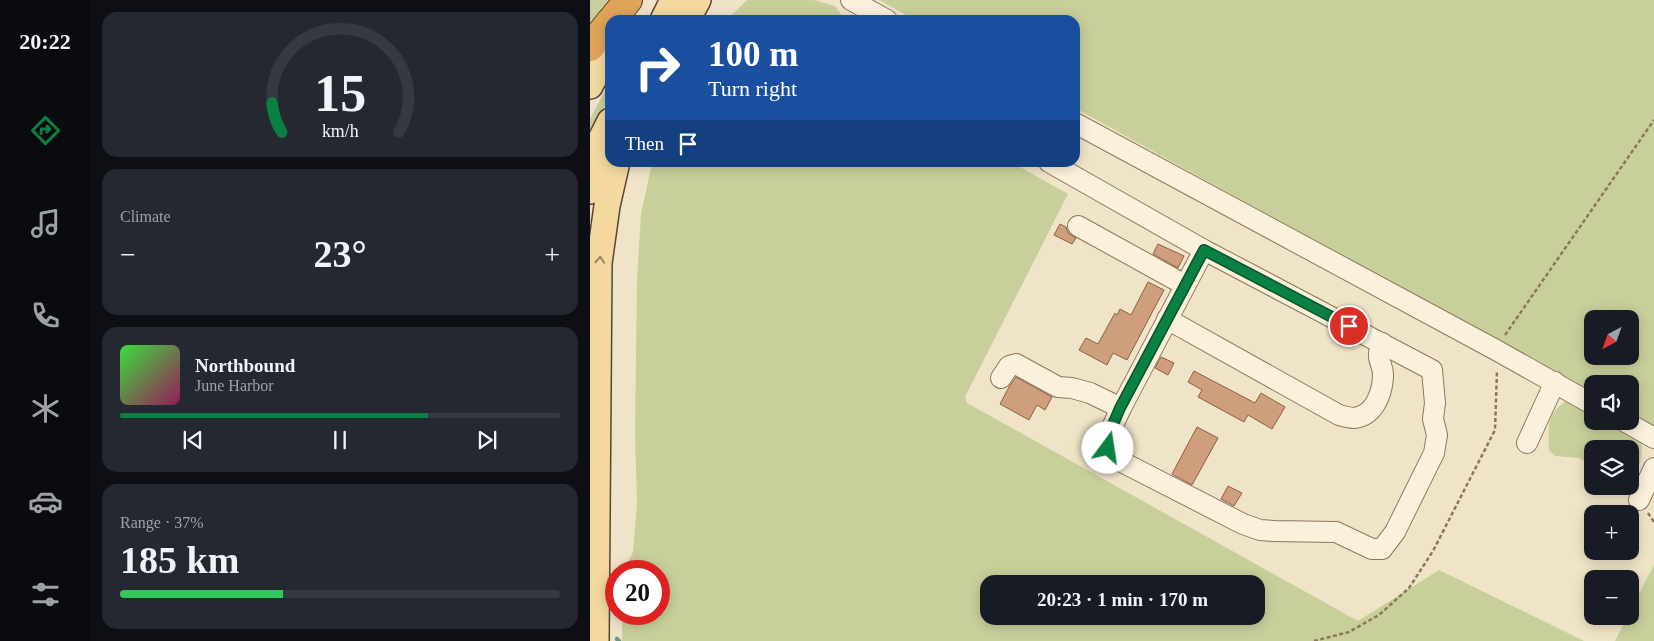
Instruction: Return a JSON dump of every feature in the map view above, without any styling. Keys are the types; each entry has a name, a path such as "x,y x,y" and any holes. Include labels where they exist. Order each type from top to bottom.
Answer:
{"highway":[{"path":"616,15 628,0"},
{"path":"590,47 605,28"}],"main road":[{"path":"626,15 634,0"},
{"path":"666,15 674,0"},
{"path":"690,15 698,0"},
{"path":"590,86 605,57"},
{"path":"590,161 605,131"},
{"path":"590,191 605,167"},
{"path":"596,641 599,263 606,206 616,167"}],"lane":[{"path":"858,2 879,15"},
{"path":"1080,127 1584,399"},
{"path":"1058,167 1204,250 1432,370 1435,402 1433,419 1437,435 1434,453 1395,532 1382,548 1372,550 1336,532 1260,530 1225,515 1122,462 1108,448 1108,436 1120,408 1204,250"},
{"path":"1078,226 1185,285"},
{"path":"1167,319 1339,415 1354,418 1367,413 1378,401 1383,375 1377,353 1382,343"},
{"path":"1000,378 1009,366 1016,364 1058,388 1072,388 1090,393 1120,408"},
{"path":"1526,443 1555,382"},
{"path":"1639,430 1654,438"},
{"path":"1639,500 1654,468"}],"path":[{"path":"1314,641 1349,632 1379,615 1409,588 1433,551 1494,430 1496,350 1654,120"}],"green space":[{"path":"590,0 610,0 590,33"},
{"path":"747,0 814,0 835,6 841,15 732,15"},
{"path":"879,0 1654,0 1654,430 1639,422 1639,375 1584,375 1584,391 1080,111 1080,15 906,15"},
{"path":"605,90 605,106 590,135 590,119"},
{"path":"651,167 1020,167 1068,194 965,397 967,403 1358,621 1439,570 1584,641 622,641 622,625 670,625 670,560 629,560 633,552 637,503 635,434 637,280 641,214"},
{"path":"1573,396 1584,401 1584,430 1635,431 1639,436 1642,449 1639,467 1639,440 1584,440 1584,461 1578,458 1555,456 1549,450 1549,424 1558,407"},
{"path":"1654,564 1654,641 1615,641 1623,625 1639,625 1639,594"}],"building":[{"path":"1060,224 1066,227 1068,233 1076,238 1072,244 1054,235"},
{"path":"1158,244 1184,256 1178,268 1153,254"},
{"path":"1148,282 1164,290 1127,360 1113,353 1107,365 1079,350 1086,338 1098,344 1115,313 1117,315 1120,309 1131,315"},
{"path":"1161,357 1174,363 1168,375 1155,368"},
{"path":"1194,371 1255,403 1261,393 1285,407 1272,429 1248,415 1244,422 1198,397 1202,390 1188,382"},
{"path":"1016,377 1052,397 1045,410 1037,405 1029,420 1000,404"},
{"path":"1197,427 1218,438 1192,485 1172,474"},
{"path":"1228,486 1242,493 1234,506 1221,499"}],"route":[{"path":"1108,448 1108,436 1120,408 1204,250 1349,326"}]}
